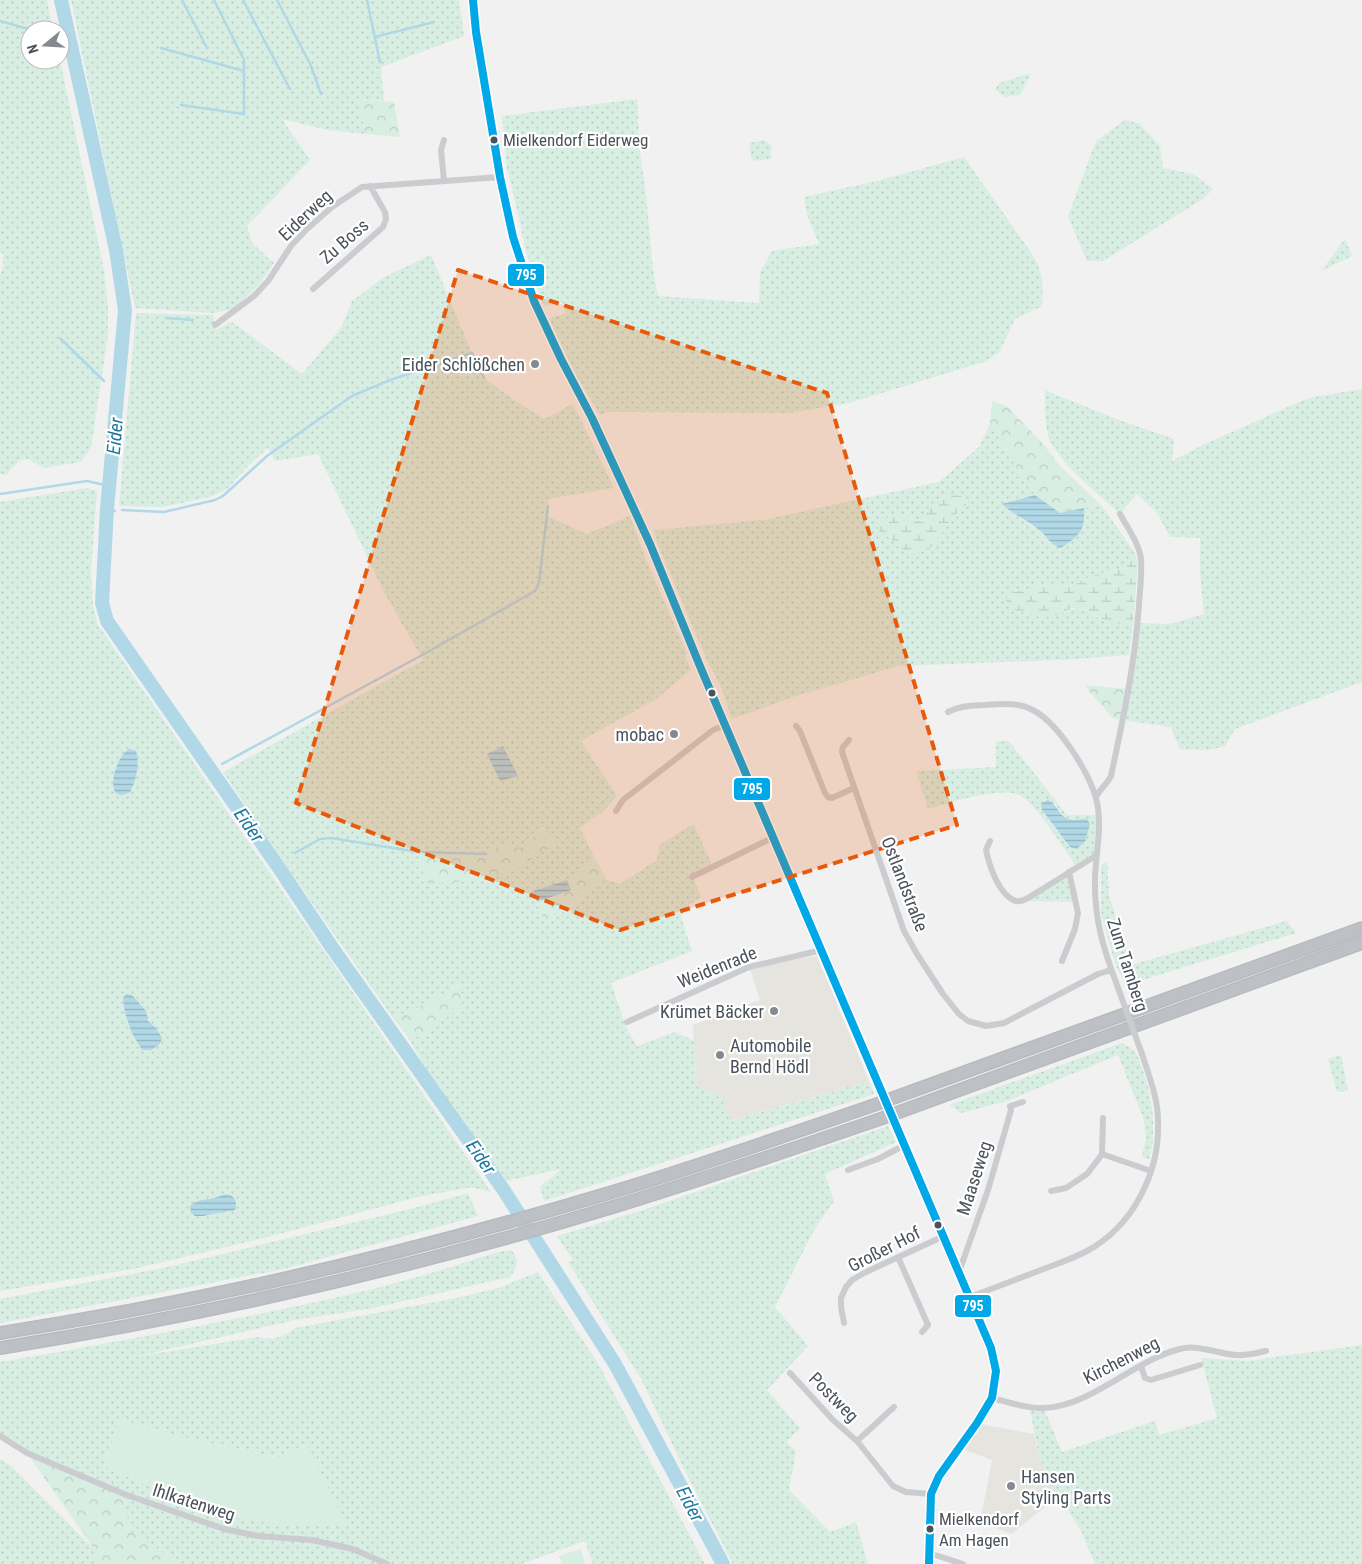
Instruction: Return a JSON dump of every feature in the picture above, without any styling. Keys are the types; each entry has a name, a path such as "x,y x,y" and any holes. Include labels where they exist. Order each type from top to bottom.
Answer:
{"highway":[{"path":"0,1333 130,1311 346,1265 501,1224 684,1170 877,1104 1362,928"},
{"path":"0,1348 137,1324 272,1296 398,1267 551,1225 689,1184 883,1118 1362,944"}],"street":[{"path":"473,0 477,39 500,177 513,237 534,301 592,418 650,544 702,671 991,1348 996,1371 992,1398 977,1423 939,1476 931,1494 929,1564"},
{"path":"444,140 441,150 444,181"},
{"name":"Eiderweg","path":"215,325 254,296 268,281 290,246 325,212 362,186 500,177"},
{"name":"Zu Boss","path":"313,289 383,227 386,219 385,212 370,186"},
{"path":"1096,798 1098,792 1111,776 1123,720 1138,623 1141,559 1137,544 1120,514"},
{"name":"Zum Tamberg","path":"948,712 955,708 966,706 1003,704 1017,705 1032,710 1045,718 1063,738 1087,775 1100,815 1095,878 1096,909 1100,935 1142,1054 1154,1094 1158,1120 1157,1146 1152,1171 1145,1190 1131,1212 1119,1226 1103,1241 1087,1251 970,1297"},
{"path":"616,811 623,800 713,730 726,725"},
{"path":"796,726 800,731 828,797 832,798 854,788"},
{"name":"Ostlandstraße","path":"849,740 843,747 842,752 904,931 917,954 959,1014 968,1021 986,1026 1004,1023 1098,974 1112,970"},
{"path":"692,877 774,837"},
{"path":"990,841 986,850 989,864 1001,887 1015,901 1028,898 1097,855"},
{"path":"1062,961 1075,929 1078,913 1069,872"},
{"name":"Weidenrade","path":"627,1022 749,967 822,950"},
{"name":"Maaseweg","path":"959,1272 988,1190 1011,1110 1010,1106 1023,1102"},
{"path":"1050,1191 1066,1188 1087,1174 1102,1154 1103,1118"},
{"path":"848,1170 878,1159 905,1145"},
{"path":"1102,1154 1152,1171"},
{"name":"Großer Hof","path":"844,1323 841,1298 852,1280 898,1257 945,1239"},
{"path":"898,1257 928,1325 922,1332"},
{"name":"Kirchenweg","path":"992,1398 1044,1408 1069,1403 1084,1397 1141,1366 1182,1348 1237,1355 1266,1351"},
{"path":"1141,1366 1145,1378 1151,1380 1200,1365"},
{"name":"Postweg","path":"790,1373 833,1420 857,1440 893,1486 906,1492 931,1494"},
{"name":"Postweg","path":"857,1440 894,1408"},
{"name":"Ihlkatenweg","path":"0,1436 27,1453 124,1494 224,1529 258,1536 312,1540 353,1549 387,1564"},
{"path":"930,1553 963,1564"}],"highlighted area":[{"path":"458,270 827,393 957,825 620,930 296,803"}],"shaded area":[{"path":"817,956 869,1081 729,1121 722,1098 697,1086 693,1025 760,1000 750,969 772,963"},
{"path":"980,1424 1034,1434 1039,1457 1059,1496 1011,1534 980,1522 992,1460 963,1449"}],"green space":[{"path":"0,0 47,0 51,20 20,20 20,70 62,70 104,270 108,306 108,335 91,448 81,462 44,468 28,459 19,461 6,475 0,474 0,276 3,266 3,254 0,252"},
{"path":"71,0 459,0 464,36 381,67 384,101 359,100 365,134 328,130 282,119 310,160 247,226 252,243 274,263 259,285 233,309 214,313 135,308"},
{"path":"1031,73 1020,95 1004,97 995,89 1000,83"},
{"path":"637,99 640,152 653,270 658,296 759,303 760,272 772,251 819,244 807,215 804,197 881,180 964,157 1036,261 1042,280 1042,307 1015,319 1000,351 987,361 849,403 789,413 608,412 600,415 575,373 549,318 566,313 562,302 544,306 526,252 507,168 502,116"},
{"path":"359,100 394,102 400,137 365,134"},
{"path":"1125,120 1140,124 1160,146 1163,168 1193,174 1213,189 1203,199 1103,261 1087,261 1068,216 1096,141"},
{"path":"764,140 771,145 771,159 752,161 749,143"},
{"path":"1345,239 1352,256 1321,271"},
{"path":"431,255 484,378 544,419 573,404 614,488 553,498 548,501 547,516 587,534 630,516 644,555 687,654 685,656 691,670 656,699 581,741 617,796 604,811 580,828 595,859 567,880 534,891 546,924 607,880 620,884 657,860 659,845 694,824 712,865 694,879 701,897 685,908 681,917 692,951 611,983 627,1029 637,1046 675,1032 694,1041 697,1086 722,1098 730,1121 869,1081 874,1094 544,1201 540,1187 561,1169 506,1181 435,1083 409,1039 429,1032 459,985 419,1007 393,1018 277,853 223,772 423,660 384,592 318,454 275,461 268,448 227,489 210,497 163,507 119,506 136,313 213,315 216,330 232,322 302,374 341,328 352,301 384,277","holes":["544,827 554,843 513,871 424,883 418,852 486,854 501,845 520,848"]},
{"path":"1045,388 1049,392 1119,420 1174,439 1172,461 1205,444 1304,400 1362,389 1362,682 1235,729 1225,746 1209,750 1180,750 1171,727 1123,720 1138,623 1170,624 1204,614 1200,574 1200,538 1170,537 1157,513 1137,494 1120,514 1079,477 1059,455 1048,435 1045,417"},
{"path":"992,401 1007,406 1044,445 1060,466 1101,505 1060,513 1035,495 990,424"},
{"path":"990,424 1035,495 1003,504 1008,510 1039,530 1051,543 1085,520 1084,508 1101,505 1135,553 1130,554 1126,568 1098,574 1066,587 1046,584 1060,614 1069,610 1081,609 1108,623 1133,625 1129,655 1061,660 898,666 790,698 732,719 721,687 706,658 657,542 654,530 763,520 939,482 979,447","holes":["927,510 950,519 948,525 908,553 880,532 902,515 922,522"]},
{"path":"87,488 97,491 91,571 93,607 98,625 491,1192 469,1188 418,1197 264,1238 133,1269 0,1291 0,502","holes":["226,1194 230,1211 203,1216 204,1199"]},
{"path":"948,495 963,496 969,502 950,519 948,525 928,551 908,554 880,532 877,526 894,515 922,522 931,505"},
{"path":"1135,553 1138,563 1133,625 1110,624 1084,609 1072,608 1060,614 1044,618 1015,610 1006,601 1008,594 1046,584 1066,587 1098,574 1126,568 1130,554"},
{"path":"1084,685 1128,689 1123,720 1113,718"},
{"path":"996,741 1009,741 1067,815 1100,815 1097,855 1077,867 1041,816 1026,799 1019,795 1010,793 987,794 928,809 916,771 996,767","holes":["1054,802 1067,818 1087,819 1076,849 1070,847 1042,811"]},
{"path":"545,827 554,844 513,871 460,882 424,883 418,852 486,854 501,845 520,848"},
{"path":"595,859 607,880 545,924 537,902 571,890 567,880"},
{"path":"1107,862 1109,895 1131,965 1287,921 1296,933 1136,982 1125,983 1116,966 1101,913 1101,865"},
{"path":"1069,872 1077,902 1020,901"},
{"path":"459,985 462,998 461,1006 429,1032 409,1039 393,1018 419,1007"},
{"path":"1122,1043 1135,1051 1149,1092 1153,1114 1153,1142 1150,1159 1142,1157 1146,1137 1143,1117 1118,1055 1007,1101 961,1113 949,1105"},
{"path":"1341,1055 1348,1091 1337,1092 1328,1059"},
{"path":"888,1126 896,1142 825,1174 834,1201 814,1230 775,1307 808,1346 767,1390 800,1429 786,1442 796,1451 789,1490 830,1532 856,1522 868,1564 733,1564 684,1469 641,1379 568,1262 573,1260 557,1236 640,1211"},
{"path":"468,1193 478,1216 284,1269 0,1323 0,1299 168,1267 418,1207"},
{"path":"511,1250 516,1257 517,1264 510,1277 373,1308 295,1320 134,1357 258,1337 268,1339 278,1337 295,1328 456,1298 499,1288 538,1272 596,1360 705,1564 593,1564 585,1541 521,1564 181,1564 129,1531 51,1462 0,1436 0,1362 185,1329 369,1290","holes":["120,1420 190,1439 280,1458 306,1445 205,1508 104,1466"]},
{"path":"1362,1345 1362,1564 1095,1564 1081,1531 1059,1496 1039,1457 1030,1410 1045,1411 1062,1452 1155,1421 1159,1435 1217,1418 1201,1358 1247,1361"},
{"path":"120,1420 190,1439 280,1458 307,1445 347,1526 276,1524 244,1520 205,1508 104,1466"},
{"path":"27,1453 124,1494 130,1531 181,1564 97,1564 94,1549"},
{"path":"0,1459 12,1467 94,1549 97,1564 0,1564"},
{"path":"581,1549 585,1564 562,1564 559,1556"}],"water":[{"path":"1035,495 1060,513 1084,508 1084,522 1080,532 1061,548 1051,542 1035,526 1002,504"},
{"path":"503,746 518,776 500,781 487,754"},
{"path":"129,749 136,751 138,761 137,772 130,792 122,795 116,793 113,780 123,754"},
{"path":"1048,800 1066,818 1073,820 1087,819 1090,824 1085,842 1076,849 1070,847 1042,810 1041,804"},
{"path":"567,880 571,890 537,902 533,891"},
{"path":"126,994 132,995 146,1011 148,1021 156,1028 162,1038 160,1044 151,1050 142,1050 132,1033 125,1013 123,998"},
{"path":"226,1194 235,1199 235,1210 203,1216 195,1216 191,1213 190,1206 196,1202"}],"waterway":[{"name":"Eider","path":"61,0 116,250 125,310 107,509 102,603 107,621 277,865 333,949 503,1189 615,1364 723,1564"},
{"path":"182,0 207,48"},
{"path":"181,105 244,114 244,60 214,0"},
{"path":"243,0 290,89"},
{"path":"277,0 311,66 321,94"},
{"path":"367,0 380,62"},
{"path":"0,21 20,27"},
{"path":"375,37 434,22"},
{"path":"161,48 244,71"},
{"path":"166,318 193,320"},
{"path":"60,338 104,381"},
{"path":"122,510 164,512 215,500 223,496 267,456 352,396 390,380 472,353 484,378"},
{"path":"0,494 87,481 109,486"},
{"path":"222,764 535,591 539,583 548,506"},
{"path":"107,509 115,511"},
{"path":"295,853 320,839 331,838 418,852 486,854"}],"transit line":[{"name":"795","path":"473,0 476,32 500,177 513,237 534,301 561,359 592,418 650,544 702,671 991,1348 996,1371 992,1398 977,1423 939,1476 931,1494 929,1564"}],"place":[{"name":"Mielkendorf Eiderweg","path":"494,140"},
{"name":"Eider Schlößchen","path":"535,364"},
{"name":"mobac","path":"674,734"},
{"name":"Krümet Bäcker","path":"774,1011"},
{"name":"Automobile Bernd Hödl","path":"720,1055"},
{"name":"Hansen Styling Parts","path":"1011,1486"},
{"name":"Mielkendorf Am Hagen","path":"930,1529"}]}
